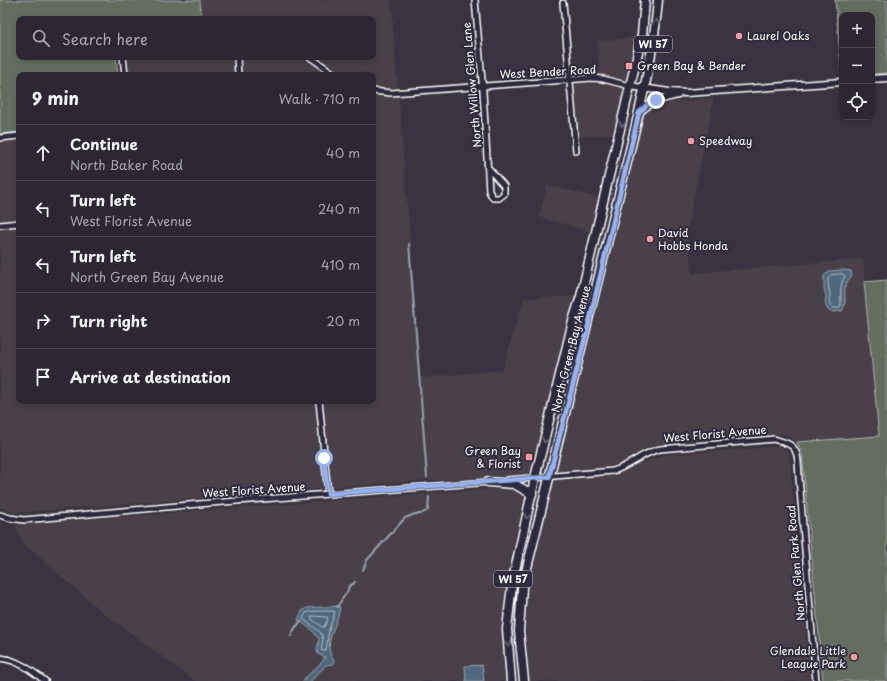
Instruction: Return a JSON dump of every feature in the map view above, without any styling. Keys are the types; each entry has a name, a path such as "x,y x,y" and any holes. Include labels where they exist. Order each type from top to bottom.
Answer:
{"main road":[{"name":"North Green Bay Avenue","path":"511,681 507,629 512,584 532,494 573,321 581,296 642,35 645,0"},
{"name":"North Green Bay Avenue","path":"524,681 519,631 522,588 639,113 655,32 658,0"},
{"path":"554,402 568,406"},
{"path":"551,415 565,418"},
{"path":"488,482 514,484 532,494"}],"street":[{"name":"North Willow Glen Lane","path":"475,0 490,194 493,198 500,198 504,194 504,186 489,169"},
{"path":"563,3 576,151"},
{"path":"123,60 125,72"},
{"path":"237,60 238,72"},
{"path":"314,60 332,72"},
{"name":"West Bender Road","path":"376,91 391,92 482,86 570,78 603,79 630,86 686,93 839,82"},
{"path":"875,79 887,78"},
{"path":"639,113 646,106 656,100 686,93"},
{"path":"0,138 16,136"},
{"path":"0,225 16,223"},
{"path":"319,404 328,494"},
{"name":"West Florist Avenue","path":"0,515 24,520 210,503 549,477 613,471 650,452 660,449 774,439 791,445"},
{"name":"North Glen Park Road","path":"791,445 797,455 816,681"},
{"path":"0,658 10,659 24,666 45,681"}],"shaded area":[{"path":"200,0 391,0 421,378 502,370 524,298 581,296 535,478 488,482 429,480 28,512 10,512 0,507 0,142 16,140 16,404 376,404 376,72 129,72 127,60 376,60 376,16 201,16"},
{"path":"635,37 630,67 614,134 579,137 574,87 575,84 578,83 598,84 600,74 597,41"},
{"path":"714,98 687,231 692,273 863,259 879,436 797,442 786,435 776,434 682,441 650,446 642,450 642,463 664,455 769,447 782,447 789,452 810,681 529,681 526,626 528,590 531,574 642,116 645,111 659,103"},
{"path":"547,185 599,198 591,232 539,217"},
{"path":"510,488 519,491 522,494 524,502 511,557 505,592 503,655 506,681 195,681 102,612 24,544 15,525 454,491"}],"green space":[{"path":"0,0 200,0 201,16 16,16 16,60 116,60 118,72 16,72 16,132 0,134"},
{"path":"835,0 887,0 887,73 875,74 875,12 839,12 839,43"},
{"path":"887,280 887,681 823,681 802,453 797,442 879,436 864,282"}],"water":[{"path":"829,271 851,271 852,276 846,286 844,306 842,311 831,312 825,304 826,296 824,289 824,276"},
{"path":"340,607 329,647 330,654 334,661 332,664 326,665 311,681 302,681 323,661 325,657 318,654 317,650 319,639 311,629 298,620 302,611 307,608"},
{"path":"482,665 484,681 466,681 465,666"}],"waterway":[{"path":"409,244 427,477"},
{"path":"363,570 367,560 405,518 415,514 421,514 428,510 429,497"},
{"path":"337,607 347,592 349,586 355,582"},
{"path":"291,636 301,621"}],"place":[{"name":"Laurel Oaks","path":"739,36"},
{"name":"Green Bay & Bender","path":"629,66"},
{"name":"Speedway","path":"691,141"},
{"name":"David Hobbs Honda","path":"650,239"},
{"name":"Green Bay & Florist","path":"529,457"},
{"name":"Glendale Little League Park","path":"854,657"}],"route":[{"path":"324,458 328,494 549,477 589,323 639,113 646,106 656,100"}]}
